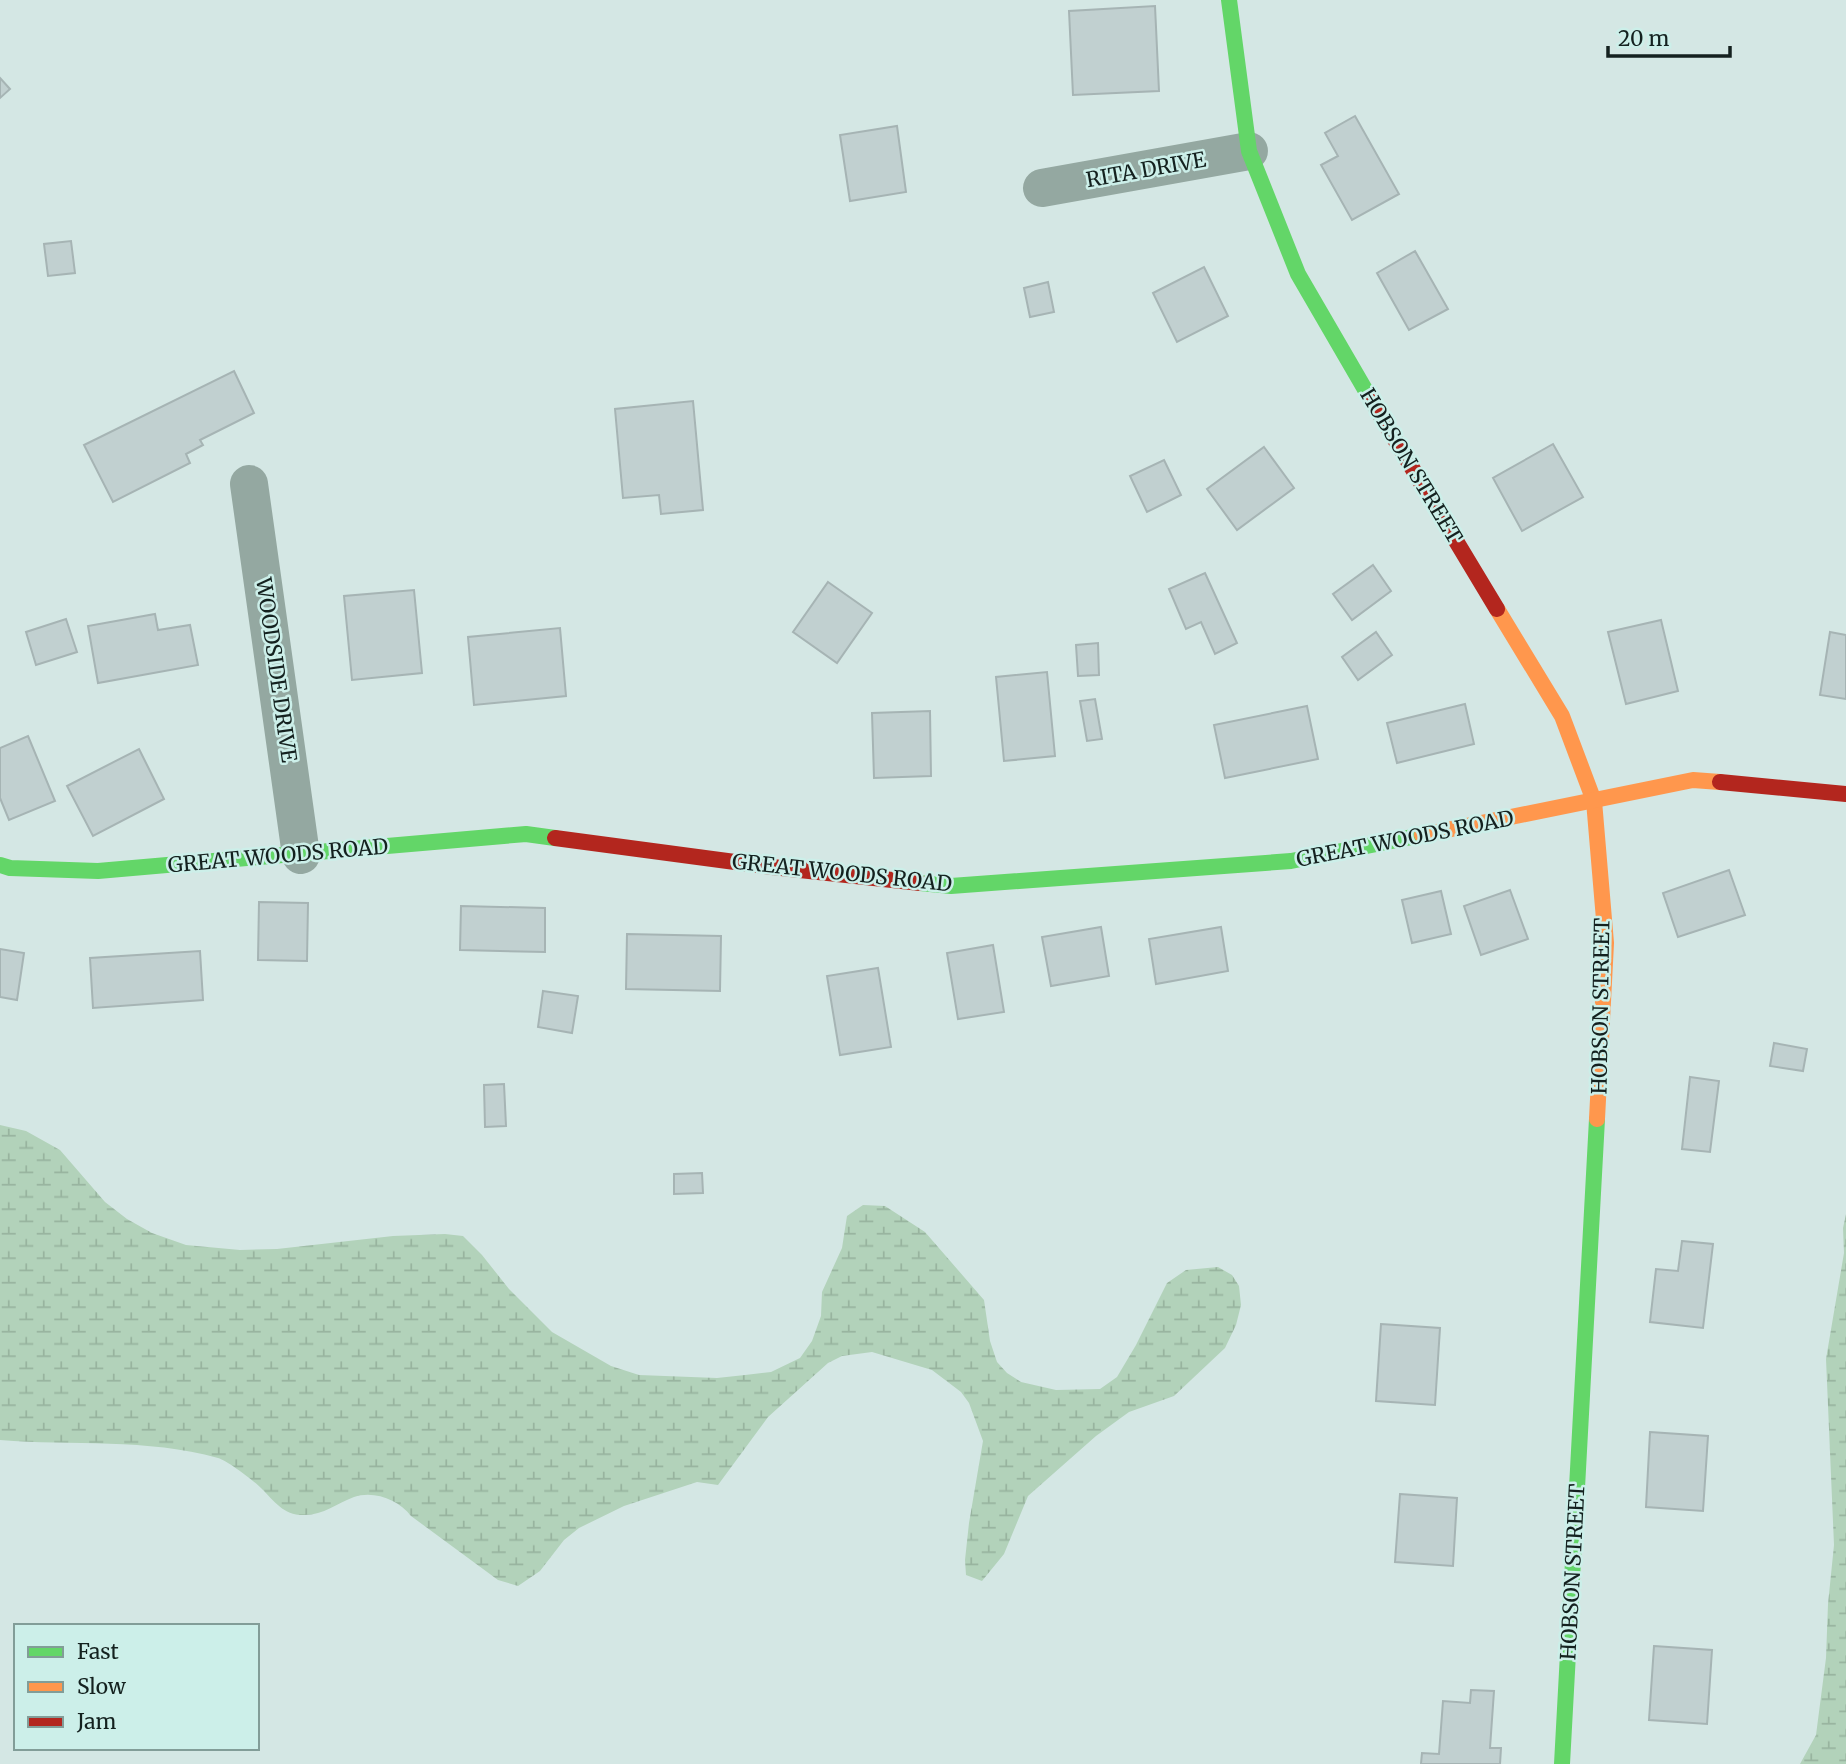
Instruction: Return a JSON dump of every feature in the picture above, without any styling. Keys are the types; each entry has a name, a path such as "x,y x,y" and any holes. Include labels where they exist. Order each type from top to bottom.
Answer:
{"street":[{"name":"HOBSON STREET","path":"1229,0 1249,151 1298,274 1417,478 1563,716 1594,801 1606,943 1562,1764"},
{"name":"RITA DRIVE","path":"1042,188 1249,151"},
{"name":"WOODSIDE DRIVE","path":"249,484 301,855"},
{"name":"GREAT WOODS ROAD","path":"0,865 10,868 98,871 526,834 772,867 951,886 1291,862 1693,780 1846,794"}],"green space":[{"path":"0,1125 26,1131 60,1150 105,1202 127,1219 152,1233 186,1245 240,1250 277,1249 393,1236 463,1236 509,1289 552,1332 611,1366 639,1375 717,1378 771,1372 800,1358 812,1341 821,1316 822,1292 842,1248 847,1216 863,1205 885,1206 925,1232 984,1300 990,1341 997,1362 1021,1382 1056,1390 1100,1389 1117,1377 1167,1283 1186,1270 1218,1267 1232,1275 1239,1286 1241,1305 1236,1325 1225,1348 1174,1396 1129,1412 1096,1436 1028,1496 1004,1554 982,1581 966,1575 969,1523 983,1441 969,1403 961,1392 932,1370 872,1352 842,1356 828,1363 768,1417 718,1485 697,1482 624,1506 579,1528 564,1540 540,1571 518,1586 498,1580 400,1505 386,1498 362,1495 318,1513 298,1515 280,1507 247,1476 218,1458 137,1445 0,1440"},
{"path":"1846,1214 1846,1764 1800,1764 1816,1735 1826,1658 1834,1545 1826,1359 1844,1253 1843,1228"}],"building":[{"path":"1155,6 1159,91 1073,95 1069,11"},
{"path":"0,78 10,89 0,98"},
{"path":"1355,116 1399,194 1352,220 1321,165 1338,156 1325,133"},
{"path":"897,126 906,192 850,201 840,135"},
{"path":"71,241 75,273 48,276 44,244"},
{"path":"1415,251 1448,309 1409,330 1377,273"},
{"path":"1204,267 1228,316 1177,342 1153,293"},
{"path":"1048,282 1054,312 1030,317 1024,288"},
{"path":"234,371 254,413 200,440 203,445 186,454 190,463 113,502 84,445"},
{"path":"693,401 703,510 661,514 659,495 623,498 615,409"},
{"path":"1553,444 1583,497 1522,531 1493,478"},
{"path":"1264,447 1294,488 1237,530 1207,489"},
{"path":"1164,460 1181,495 1147,512 1130,476"},
{"path":"1373,565 1391,591 1352,620 1333,594"},
{"path":"1205,573 1237,643 1215,654 1201,622 1186,629 1169,589"},
{"path":"828,582 872,613 837,663 793,632"},
{"path":"414,590 422,673 352,680 344,596"},
{"path":"155,614 158,630 190,625 198,665 98,683 88,626"},
{"path":"66,619 77,652 36,665 26,632"},
{"path":"1661,620 1678,691 1626,704 1608,632"},
{"path":"560,628 566,696 474,705 468,637"},
{"path":"1376,632 1392,655 1358,680 1342,657"},
{"path":"1830,632 1846,635 1846,699 1820,695"},
{"path":"1098,643 1099,675 1078,676 1076,645"},
{"path":"1047,672 1055,756 1004,761 996,677"},
{"path":"1095,699 1102,739 1087,741 1080,701"},
{"path":"1465,704 1474,744 1397,763 1387,723"},
{"path":"1307,706 1318,759 1225,778 1214,725"},
{"path":"930,711 931,776 874,778 872,713"},
{"path":"28,736 55,801 9,820 0,798 0,748"},
{"path":"139,749 164,799 93,836 67,786"},
{"path":"1729,870 1745,915 1678,937 1663,893"},
{"path":"1510,890 1528,939 1481,955 1464,906"},
{"path":"1441,891 1451,934 1412,943 1402,900"},
{"path":"259,902 308,903 307,961 258,960"},
{"path":"461,906 545,908 545,952 460,950"},
{"path":"1101,927 1109,976 1051,986 1042,937"},
{"path":"1221,927 1228,971 1156,984 1149,939"},
{"path":"627,934 721,936 720,991 626,989"},
{"path":"993,945 1004,1012 958,1019 947,953"},
{"path":"0,949 24,953 17,1000 0,997"},
{"path":"200,951 203,1000 93,1008 90,958"},
{"path":"878,968 891,1047 840,1055 827,976"},
{"path":"543,991 578,996 572,1033 538,1027"},
{"path":"1774,1043 1807,1049 1803,1071 1770,1066"},
{"path":"1690,1077 1719,1081 1710,1152 1682,1149"},
{"path":"504,1084 506,1126 485,1127 484,1085"},
{"path":"702,1173 703,1193 674,1194 674,1174"},
{"path":"1682,1241 1713,1244 1703,1328 1650,1322 1656,1269 1678,1271"},
{"path":"1381,1324 1440,1328 1435,1405 1376,1401"},
{"path":"1650,1432 1708,1436 1703,1511 1646,1507"},
{"path":"1400,1494 1457,1498 1453,1566 1395,1562"},
{"path":"1654,1646 1712,1650 1707,1724 1649,1720"},
{"path":"1471,1690 1494,1691 1490,1748 1501,1748 1500,1764 1421,1764 1422,1753 1439,1754 1443,1701 1470,1703"}],"traffic: fast":[{"path":"1229,0 1249,151 1298,274 1370,398"},
{"path":"0,865 10,868 98,871 526,834 555,838"},
{"path":"920,883 951,886 1291,861 1422,835"},
{"path":"1562,1764 1597,1119"}],"traffic: slow":[{"path":"1497,609 1562,716 1594,801 1606,943 1597,1119"},
{"path":"1422,835 1693,780 1720,782"}],"traffic: jam":[{"path":"1370,398 1497,609"},
{"path":"1720,782 1846,794"},
{"path":"555,838 772,867 920,883"}]}
